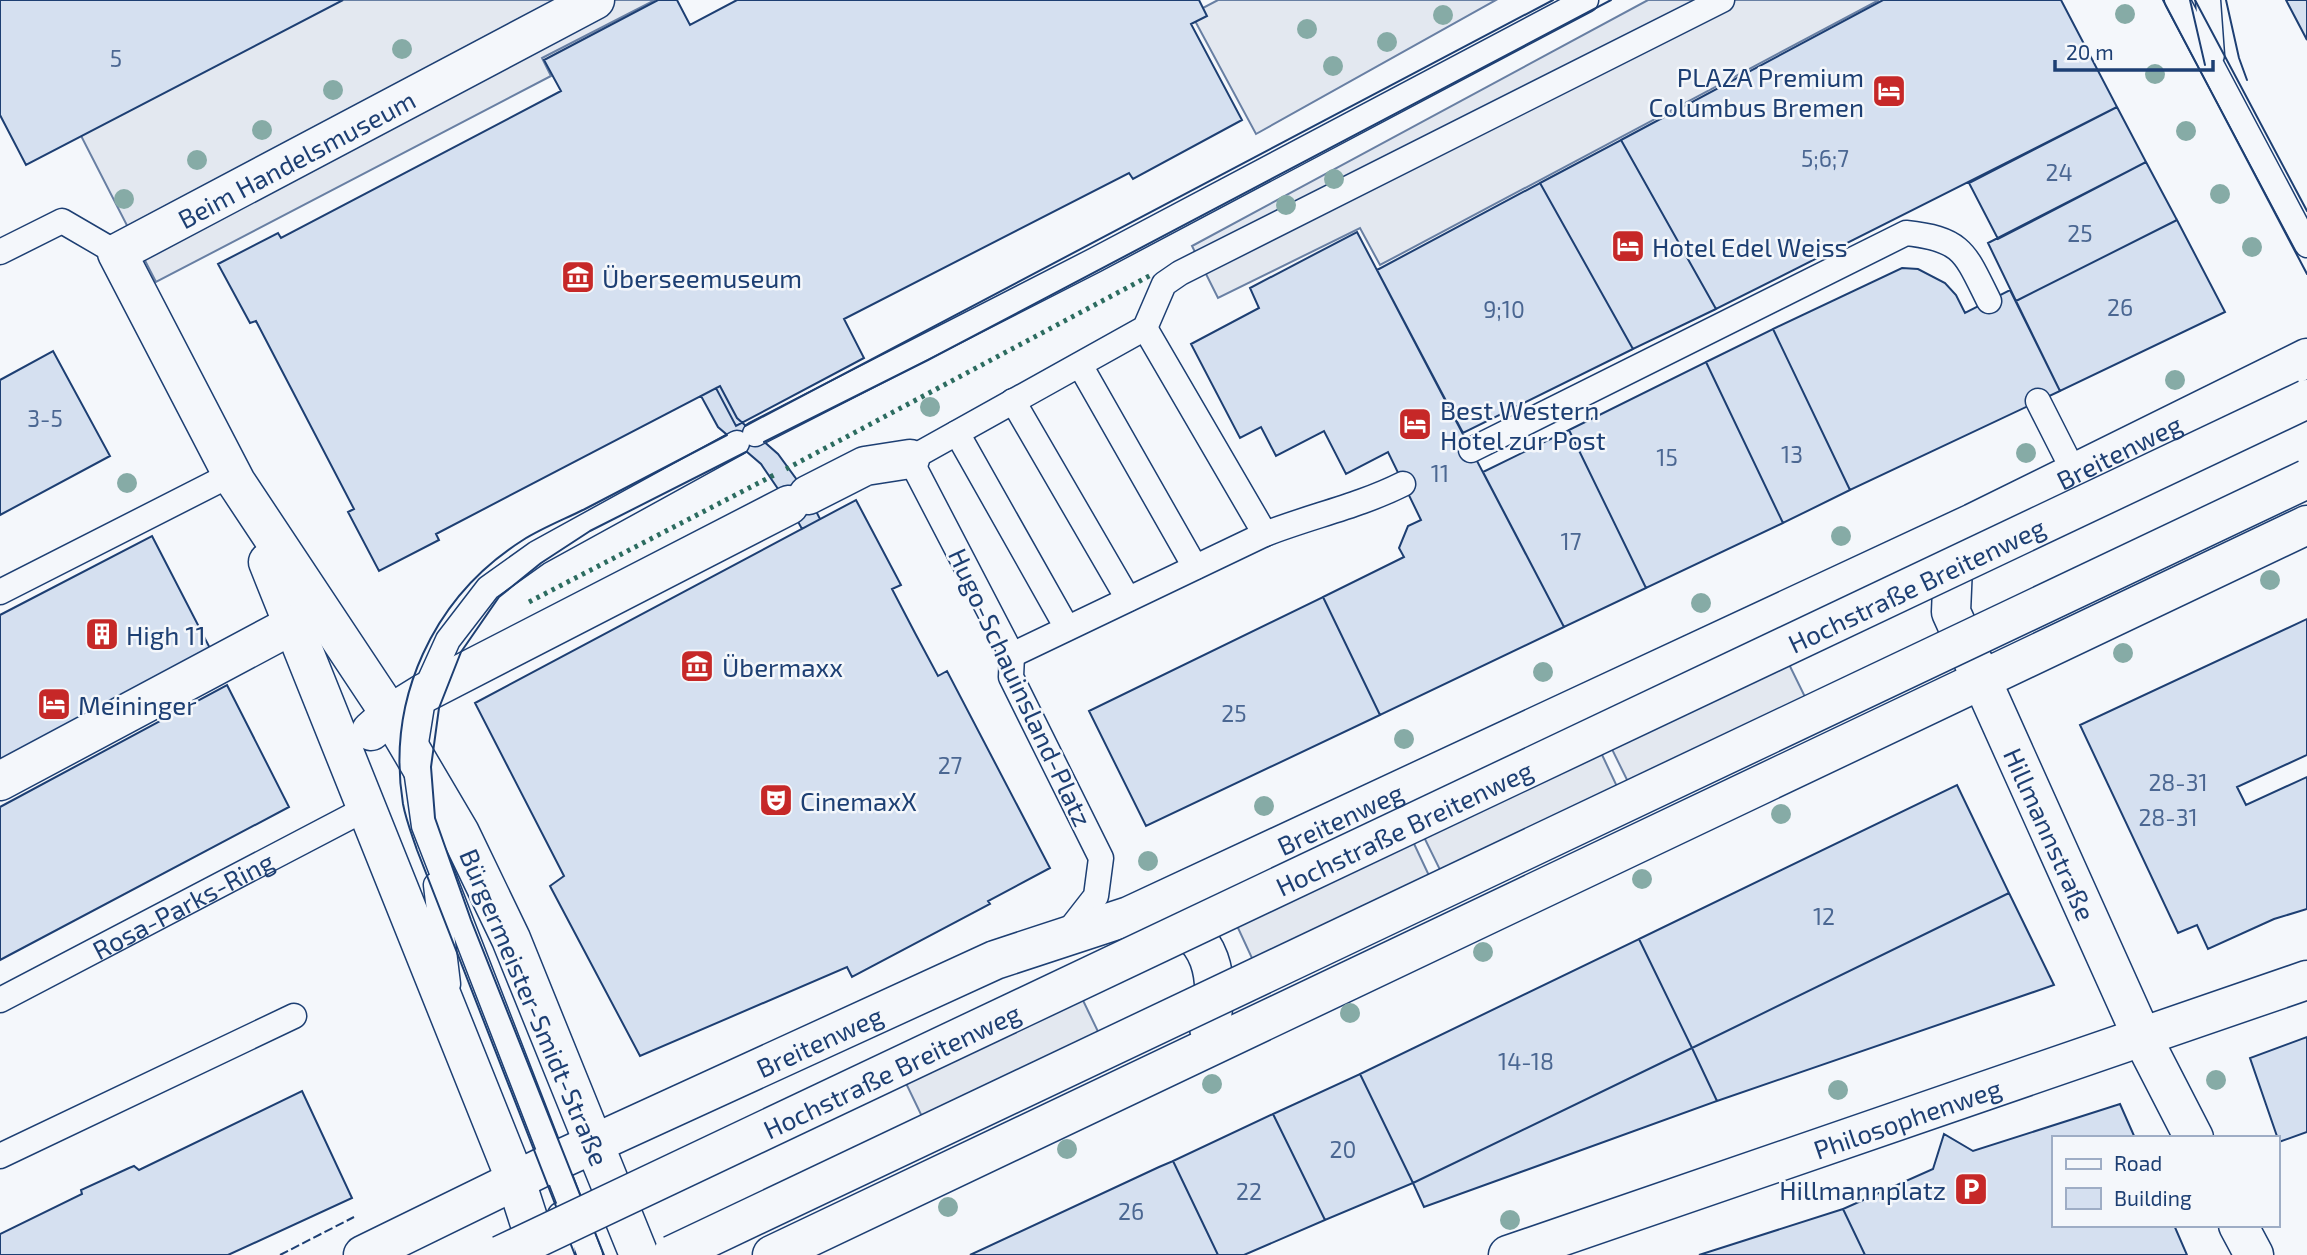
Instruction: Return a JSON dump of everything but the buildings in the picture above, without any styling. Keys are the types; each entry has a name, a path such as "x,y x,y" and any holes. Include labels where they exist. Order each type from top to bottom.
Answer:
{"main road":[{"name":"Beim Handelsmuseum","path":"117,253 595,0"},
{"name":"Bürgermeister-Smidt-Straße","path":"117,253 234,478 516,1181 540,1255"},
{"name":"Breitenweg","path":"363,1255 594,1144 995,960 1129,916 1973,523 2307,358"},
{"name":"Hochstraße Breitenweg","path":"500,1255 2307,399"},
{"path":"345,753 390,714 424,693 865,466 910,458"},
{"name":"Bürgermeister-Smidt-Straße","path":"234,478 390,714 460,833 511,939 639,1255"},
{"path":"672,1255 2307,479"},
{"name":"Hillmannstraße","path":"1973,523 1953,566 1951,612 2143,1039 2193,1136"},
{"path":"772,1255 2307,525"},
{"path":"0,781 294,624"},
{"path":"1129,916 1171,921 1198,936 1213,973 1213,1013 1202,1050"},
{"name":"Philosophenweg","path":"1508,1255 2143,1039 2307,980"},
{"path":"2239,1227 2254,1255"}],"lane":[{"path":"590,1255 424,826 414,755 424,693 448,640 488,589 537,553 746,439 1095,260 1586,0"},
{"path":"910,458 1145,328 1164,284 1180,273 1722,0"},
{"path":"2177,0 2307,246"},
{"path":"2208,0 2213,66"},
{"path":"0,252 62,221 117,253"},
{"path":"1471,450 1906,233 1937,236 1966,253 1989,301"},
{"path":"1145,328 1265,534"},
{"path":"1080,365 1195,567"},
{"path":"1013,401 1128,599"},
{"path":"2038,401 2075,474"},
{"path":"957,433 1068,628"},
{"name":"Hugo-Schauinsland-Platz","path":"910,458 1012,655 1011,677 1101,858 1096,896 1064,938"},
{"path":"0,592 234,478"},
{"path":"1012,655 1265,534 1306,517 1369,501 1403,484"},
{"name":"Rosa-Parks-Ring","path":"0,1000 367,808"},
{"name":"Bürgermeister-Smidt-Straße","path":"424,826 440,909 452,1021"},
{"path":"0,1156 294,1016"},
{"name":"Bürgermeister-Smidt-Straße","path":"555,1163 563,1255"}],"shaded area":[{"path":"318,0 655,0 542,58 551,76 156,282 76,126"},
{"path":"1218,0 1496,0 1256,134 1194,19 1199,10"},
{"path":"1648,0 1879,0 1380,265 1360,228 1218,298 1192,246"},
{"path":"1783,652 1809,705 1632,790 1606,737"},
{"path":"1596,742 1621,795 1445,880 1419,827"},
{"path":"1408,831 1433,884 1257,969 1232,915"},
{"path":"1078,990 1104,1044 928,1129 902,1075"}],"tram line":[{"path":"745,426 1553,0"},
{"path":"764,442 928,360 1611,0"},
{"path":"2163,0 2307,274"},
{"path":"2190,0 2205,65"},
{"path":"2195,0 2307,211"},
{"path":"2226,0 2239,58 2247,80"},
{"path":"575,1255 409,827 403,804 400,765 402,726 410,689 423,654 441,621 464,591 491,563 530,536 727,435"},
{"path":"604,1255 471,920 435,818 431,767 439,708 461,652 499,597 541,563 590,531 746,452"}],"hedge":[{"path":"786,469 1151,275"},
{"path":"529,602 774,475"}],"fence":[{"path":"280,1255 354,1217"}],"place":[{"name":"PLAZA Premium Columbus Bremen","path":"1889,91"},
{"name":"Hotel Edel Weiss","path":"1628,246"},
{"name":"Überseemuseum","path":"578,277"},
{"name":"Best Western Hotel zur Post","path":"1415,424"},
{"name":"High 11","path":"102,634"},
{"name":"Übermaxx","path":"697,666"},
{"name":"Meininger","path":"54,704"},
{"name":"CinemaxX","path":"776,800"},
{"name":"Hillmannplatz","path":"1971,1189"}]}
